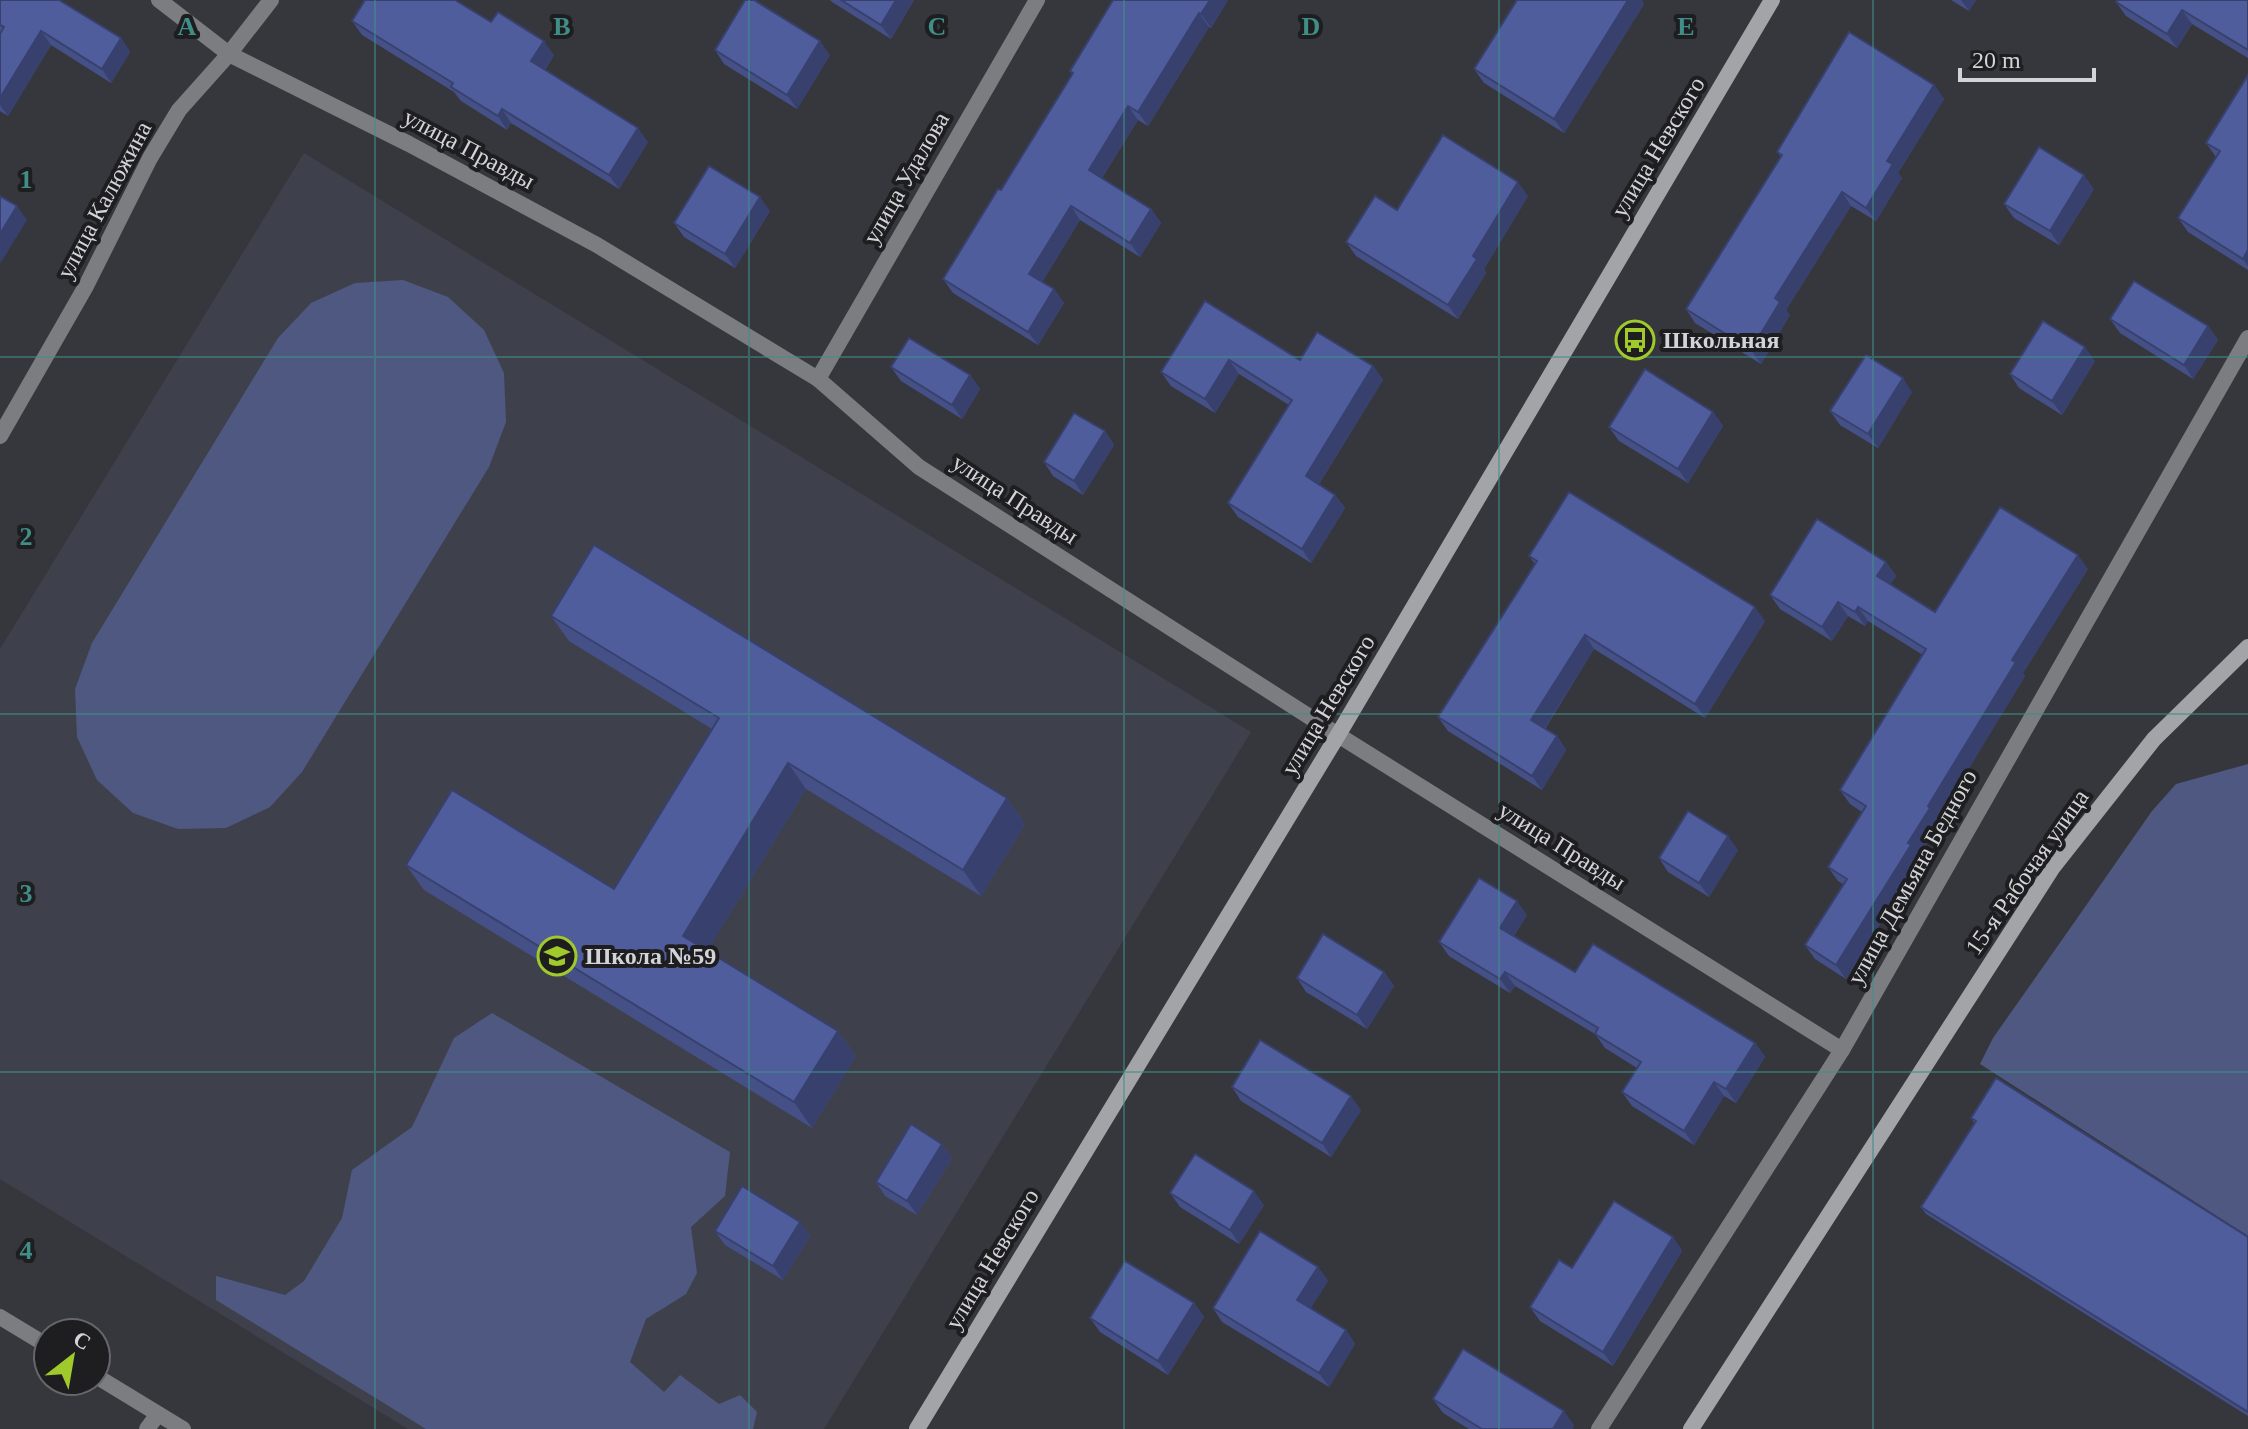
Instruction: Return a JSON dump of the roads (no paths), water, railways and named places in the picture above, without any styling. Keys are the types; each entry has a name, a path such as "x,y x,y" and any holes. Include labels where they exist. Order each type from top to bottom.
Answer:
{"main road":[{"name":"улица Невского","path":"917,1429 1338,735 1772,0"},
{"name":"15-я Рабочая улица","path":"1691,1429 2053,867 2154,739 2248,647"}],"street":[{"name":"улица Правды","path":"159,0 229,54 409,144 597,245 818,379 919,467 1338,735 1842,1050"},
{"name":"улица Калюжина","path":"0,436 86,286 179,110 229,54 271,0"},
{"name":"улица Удалова","path":"818,379 1037,0"},
{"name":"улица Демьяна Бедного","path":"1599,1429 1842,1050 2248,338"},
{"path":"0,1317 32,1336"},
{"path":"112,1386 183,1429"},
{"path":"147,1429 158,1414"}],"place":[{"name":"Школьная","path":"1635,340"},
{"name":"Школа №59","path":"557,956"}]}
